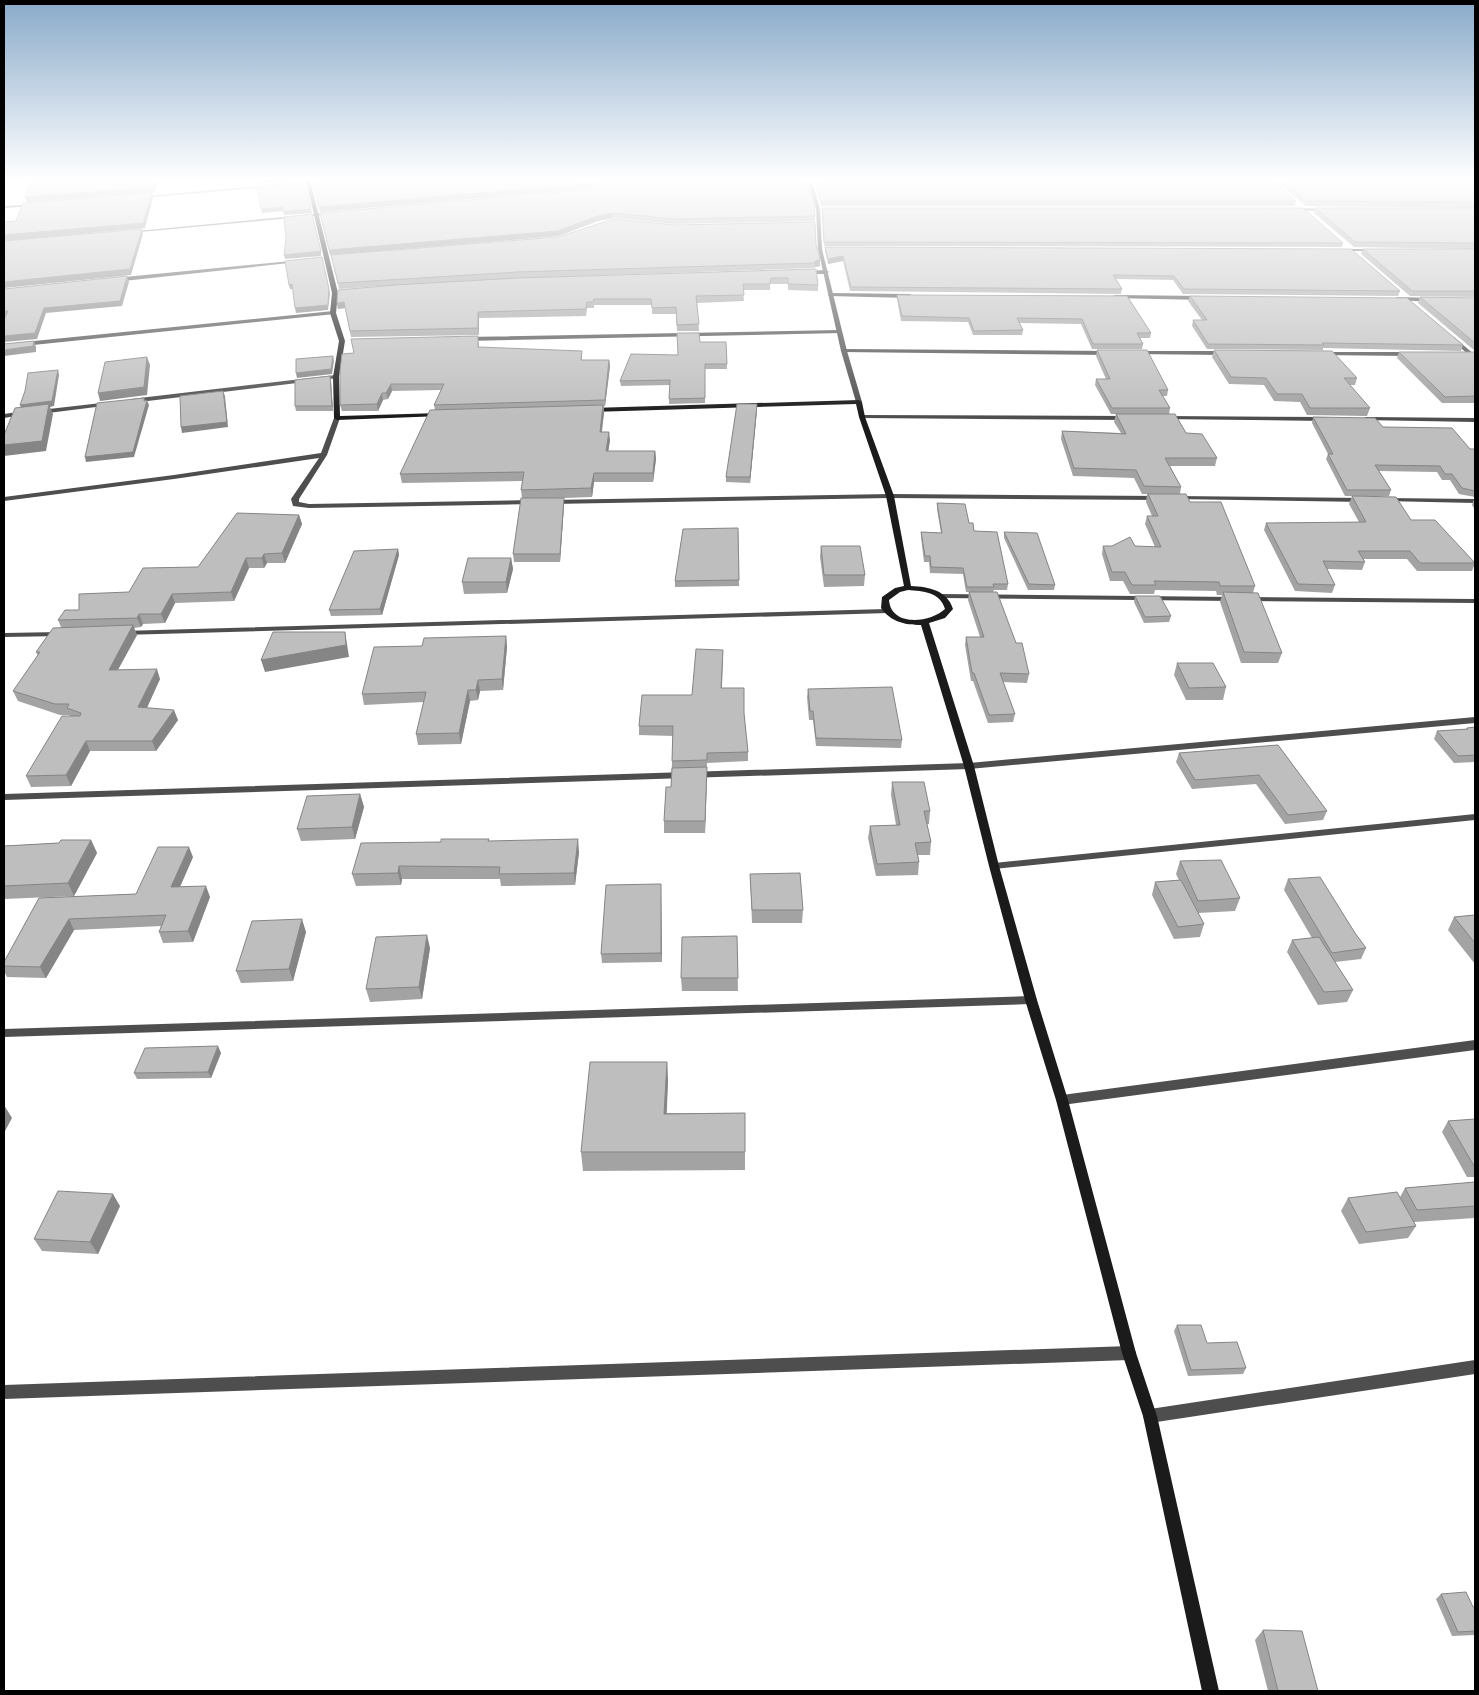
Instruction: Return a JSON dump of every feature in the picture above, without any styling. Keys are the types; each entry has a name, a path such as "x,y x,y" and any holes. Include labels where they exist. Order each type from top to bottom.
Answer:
{"main road":[{"path":"327,259 335,294 333,313 342,341 336,377 337,418 445,415"},
{"path":"583,411 859,402 862,417 890,496 908,588"},
{"path":"908,588 933,591 942,596 948,602 949,609 945,615 925,623 902,620 886,611 883,605 885,599 898,590 908,588"},
{"path":"925,623 969,766 994,866 1031,1000 1062,1100 1129,1353 1150,1416 1211,1691"}],"street":[{"path":"823,259 844,351 859,402"},
{"path":"112,280 308,260"},
{"path":"796,273 826,272"},
{"path":"335,294 344,292"},
{"path":"1401,293 1415,306"},
{"path":"831,295 921,296"},
{"path":"1110,297 1209,298"},
{"path":"1388,299 1437,300"},
{"path":"4,346 333,313"},
{"path":"461,339 840,332"},
{"path":"1451,336 1474,356"},
{"path":"342,341 352,341"},
{"path":"844,351 1113,353"},
{"path":"1123,353 1233,353"},
{"path":"1312,354 1422,354"},
{"path":"1462,355 1474,356"},
{"path":"123,402 336,377"},
{"path":"4,416 113,403"},
{"path":"862,417 1139,418"},
{"path":"337,418 324,455 295,499 296,504 328,506 890,496 1475,501"},
{"path":"1159,418 1337,419"},
{"path":"1357,419 1475,420"},
{"path":"4,499 324,455"},
{"path":"942,596 1475,601"},
{"path":"112,633 886,611"},
{"path":"4,635 72,634"},
{"path":"4,797 969,766 1475,720"},
{"path":"994,866 1475,817"},
{"path":"4,1033 1031,1000"},
{"path":"1062,1100 1475,1045"},
{"path":"4,1392 1129,1353"},
{"path":"1150,1416 1475,1367"}],"building":[{"path":"4,259 133,259 130,269 4,282"},
{"path":"322,259 329,289 328,305 295,308 292,284 289,285 285,261"},
{"path":"332,259 820,260 815,261 815,263 518,272 338,283"},
{"path":"844,259 1363,259 1400,291 1184,289 1174,276 1113,275 1122,289 851,287"},
{"path":"1375,259 1475,259 1475,291 1412,291"},
{"path":"816,269 818,285 788,284 788,278 771,278 770,284 743,284 744,295 696,296 699,324 677,325 676,307 652,308 651,299 594,299 593,302 587,302 586,309 478,312 478,328 350,331 344,302 337,303 338,290 395,285 518,278"},
{"path":"127,276 120,301 44,308 35,333 4,336 4,320 8,311 4,311 4,289"},
{"path":"897,295 1127,296 1151,333 1137,333 1143,344 1093,344 1082,319 1017,318 1023,330 974,331 969,318 902,316"},
{"path":"1190,296 1407,298 1463,345 1208,344 1193,320 1207,320"},
{"path":"1420,297 1475,298 1475,343"},
{"path":"677,333 699,333 700,342 726,342 727,364 705,364 705,398 669,399 670,380 620,381 631,354 678,355"},
{"path":"478,336 478,347 582,351 581,360 609,360 605,400 434,405 444,384 391,384 386,393 382,393 377,404 340,405 342,354 354,353 351,339"},
{"path":"34,341 33,346 4,350 4,344"},
{"path":"1097,350 1147,350 1168,390 1159,390 1170,408 1112,408 1096,379 1110,379"},
{"path":"1214,350 1332,351 1357,378 1344,378 1370,408 1310,408 1302,394 1277,394 1266,378 1231,377"},
{"path":"1399,352 1475,352 1475,396 1445,397"},
{"path":"333,356 331,369 296,373 296,359"},
{"path":"147,357 144,387 98,393 105,362"},
{"path":"58,370 52,401 20,405 28,373"},
{"path":"330,376 332,406 295,406 295,380"},
{"path":"223,391 227,422 181,427 180,396"},
{"path":"144,398 144,401 147,400 133,452 85,457 97,403"},
{"path":"49,404 42,441 4,445 4,435 15,408"},
{"path":"737,404 757,404 750,477 726,477"},
{"path":"603,405 600,432 609,432 606,451 655,451 653,473 594,473 591,488 521,490 524,472 400,474 430,410"},
{"path":"1116,414 1175,414 1186,433 1202,434 1217,458 1165,458 1181,487 1144,486 1136,470 1074,468 1062,431 1126,434"},
{"path":"1313,417 1375,418 1383,427 1452,428 1470,449 1475,449 1475,491 1462,488 1452,474 1445,474 1440,466 1375,465 1391,490 1347,490 1328,454 1333,454"},
{"path":"1148,494 1186,494 1190,502 1221,502 1255,586 1220,586 1219,582 1154,581 1156,585 1132,585 1125,572 1112,572 1103,546 1112,546 1130,537 1135,546 1161,547 1147,516 1158,516"},
{"path":"1352,496 1396,497 1411,520 1435,520 1475,563 1420,563 1410,551 1358,551 1365,562 1323,561 1335,585 1298,584 1266,523 1366,522"},
{"path":"521,498 564,498 560,554 513,554"},
{"path":"937,503 965,504 969,523 973,523 974,531 997,532 1008,584 993,584 994,587 967,587 963,568 931,567 930,556 925,556 921,532 942,533"},
{"path":"237,513 299,515 282,553 264,554 262,558 246,558 231,592 172,594 161,614 139,614 137,618 58,620 65,610 79,610 79,594 129,592 143,568 198,567"},
{"path":"738,528 739,580 675,581 683,529"},
{"path":"1004,532 1037,533 1055,585 1029,584"},
{"path":"821,546 860,546 865,575 824,575"},
{"path":"398,549 380,609 329,610 354,551"},
{"path":"468,558 511,558 506,582 462,582"},
{"path":"969,592 997,592 1016,643 1022,643 1029,674 1000,673 1015,714 989,715 974,673 972,673 966,637 984,637"},
{"path":"1223,592 1258,593 1282,653 1244,652"},
{"path":"1135,596 1160,596 1171,616 1145,617"},
{"path":"133,625 109,670 157,669 138,707 174,710 152,741 86,741 66,775 26,776 62,716 80,716 81,713 67,708 69,704 55,704 13,691 40,652 36,652 53,628"},
{"path":"273,632 345,632 346,645 261,660"},
{"path":"506,636 502,679 478,680 476,690 468,690 459,733 416,734 426,692 362,694 374,647 422,646 424,638"},
{"path":"696,649 723,650 721,688 744,688 744,713 748,752 707,753 707,760 672,761 673,726 639,726 642,695 692,695"},
{"path":"1177,663 1213,663 1226,687 1189,688"},
{"path":"892,687 902,740 816,738 813,711 810,711 808,689"},
{"path":"1475,727 1475,755 1458,756 1437,731 1468,729"},
{"path":"1278,745 1327,811 1288,815 1259,775 1195,780 1179,753"},
{"path":"707,767 705,821 664,821 666,787 671,787 672,768"},
{"path":"892,782 924,782 930,811 924,811 931,842 915,843 919,862 877,864 870,826 900,825"},
{"path":"360,794 352,827 297,829 307,796"},
{"path":"441,839 489,839 488,841 578,839 574,873 499,874 500,867 399,866 398,873 352,874 361,843 441,842"},
{"path":"61,840 91,840 68,883 4,886 4,846 59,843"},
{"path":"158,847 189,847 171,887 206,886 188,931 159,932 166,915 69,919 40,967 4,966 4,962 39,898 136,894"},
{"path":"1221,860 1240,898 1198,901 1180,861"},
{"path":"800,873 803,910 752,910 750,874"},
{"path":"1320,877 1366,948 1332,953 1288,879"},
{"path":"1181,880 1204,924 1178,927 1155,882"},
{"path":"661,884 661,953 601,954 606,885"},
{"path":"1475,915 1475,943 1454,917"},
{"path":"302,919 289,969 236,971 252,921"},
{"path":"427,935 419,987 366,989 376,937"},
{"path":"737,936 738,978 681,978 682,937"},
{"path":"1319,937 1353,990 1324,992 1292,940"},
{"path":"218,1046 208,1072 134,1073 145,1048"},
{"path":"590,1062 667,1062 664,1114 745,1113 745,1152 581,1152"},
{"path":"1475,1119 1475,1166 1474,1166 1448,1121"},
{"path":"1475,1182 1475,1206 1417,1210 1405,1188"},
{"path":"58,1191 113,1194 90,1242 34,1239"},
{"path":"1397,1192 1416,1226 1366,1232 1348,1198"},
{"path":"1177,1325 1201,1325 1207,1343 1237,1342 1246,1368 1191,1370"},
{"path":"1466,1592 1473,1607 1475,1607 1475,1631 1458,1632 1441,1594"},
{"path":"1263,1630 1302,1631 1318,1691 1278,1691"}]}
